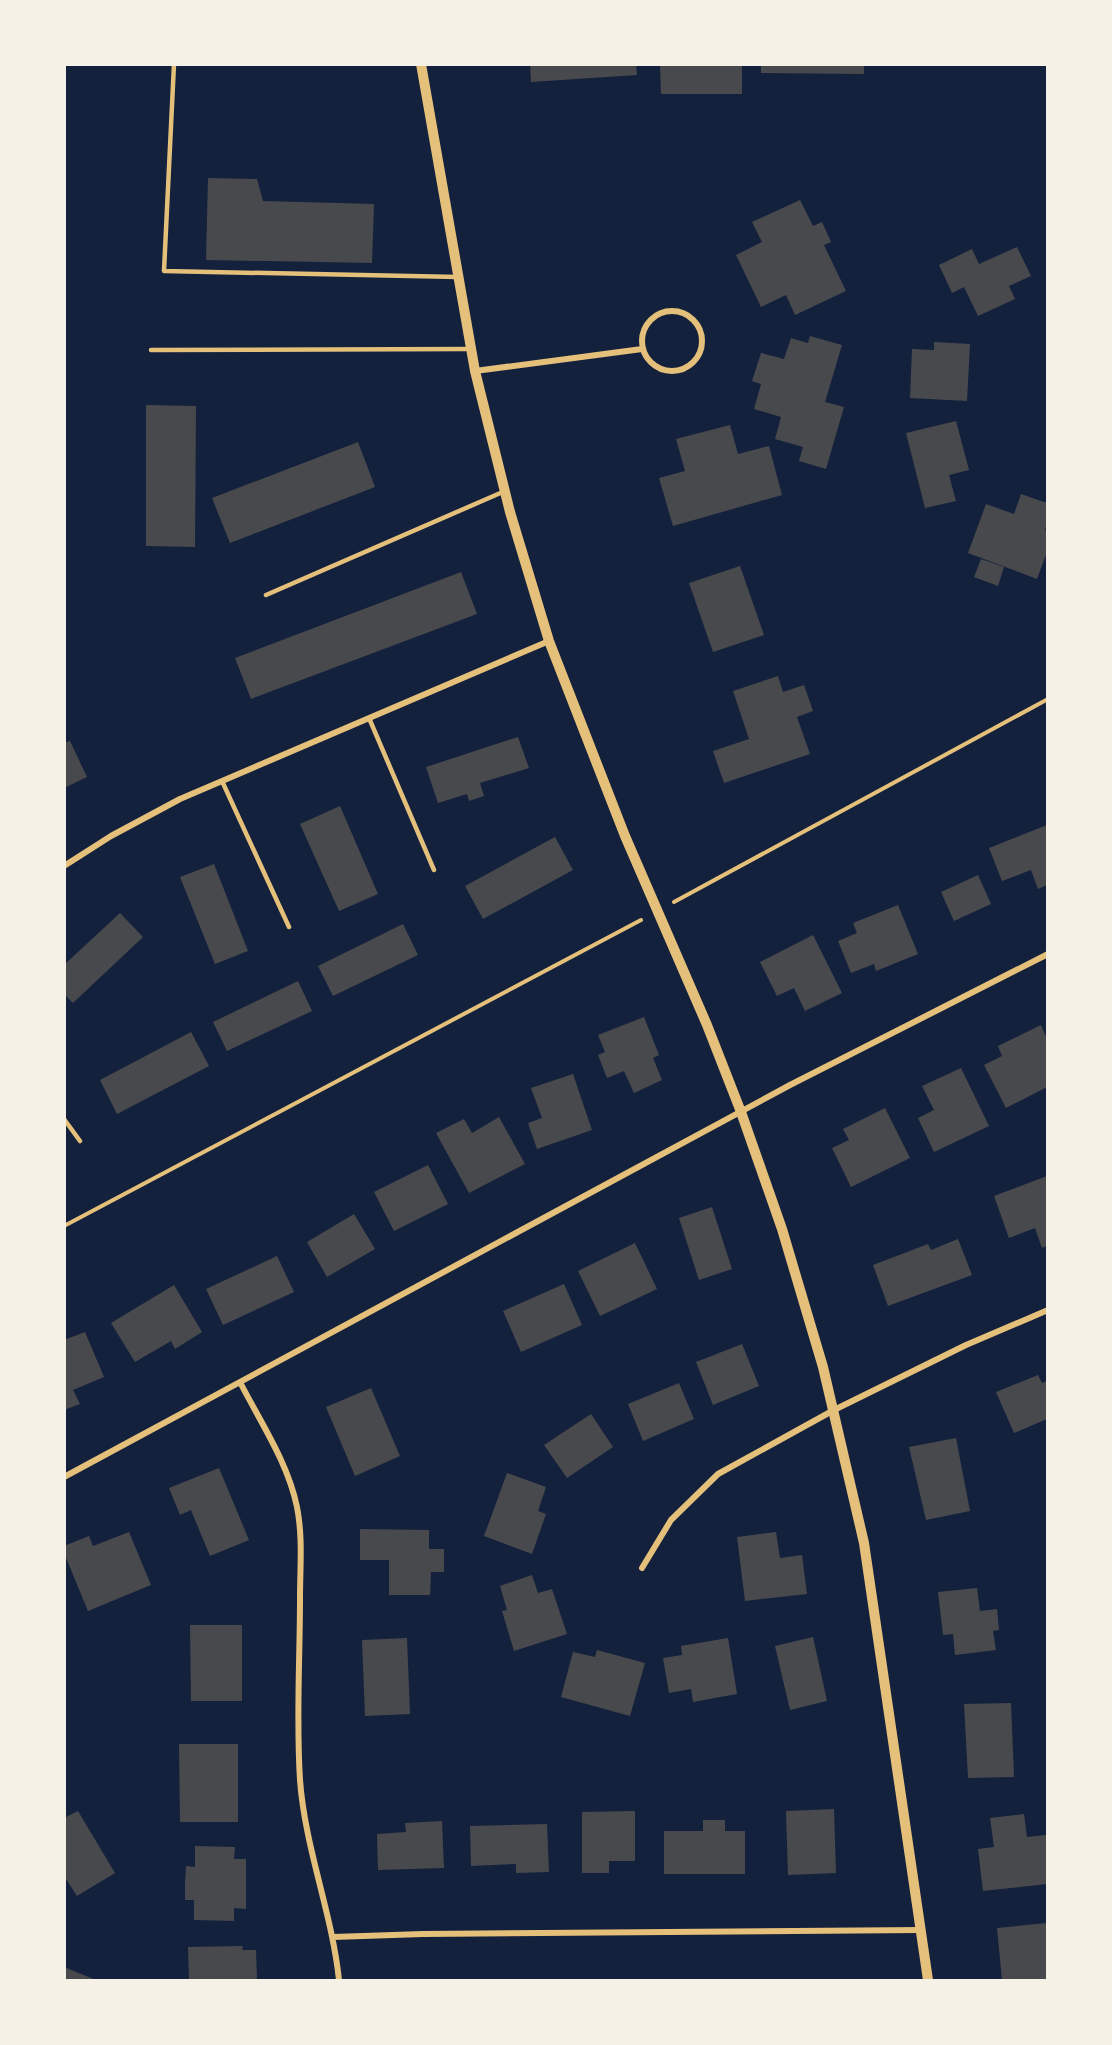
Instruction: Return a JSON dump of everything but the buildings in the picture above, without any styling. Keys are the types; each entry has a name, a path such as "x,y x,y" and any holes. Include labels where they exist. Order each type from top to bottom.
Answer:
{"street":[{"path":"421,64 475,371 505,491 549,640 625,836 707,1025 741,1112 782,1229 834,1410 864,1543 928,1980"},
{"path":"665,312 685,314 694,321 702,339 696,359 689,366 679,370 670,371 652,364 642,349 644,330 648,322 665,312"},
{"path":"475,371 642,349"},
{"path":"64,866 111,836 180,799 549,640"},
{"path":"64,1477 790,1085 1047,954"},
{"path":"642,1568 671,1520 718,1474 834,1410 966,1345 1047,1310"},
{"path":"240,1384 285,1469 297,1507 302,1551 298,1723 301,1782 310,1840 333,1937 339,1980"},
{"path":"333,1937 423,1934 922,1930"}],"lane":[{"path":"174,64 164,271 458,277"},
{"path":"151,350 471,349"},
{"path":"266,595 505,491"},
{"path":"369,718 434,870"},
{"path":"222,781 290,927"},
{"path":"64,1119 80,1140"}],"path":[{"path":"675,902 1047,699"},
{"path":"64,1226 637,922"}]}
